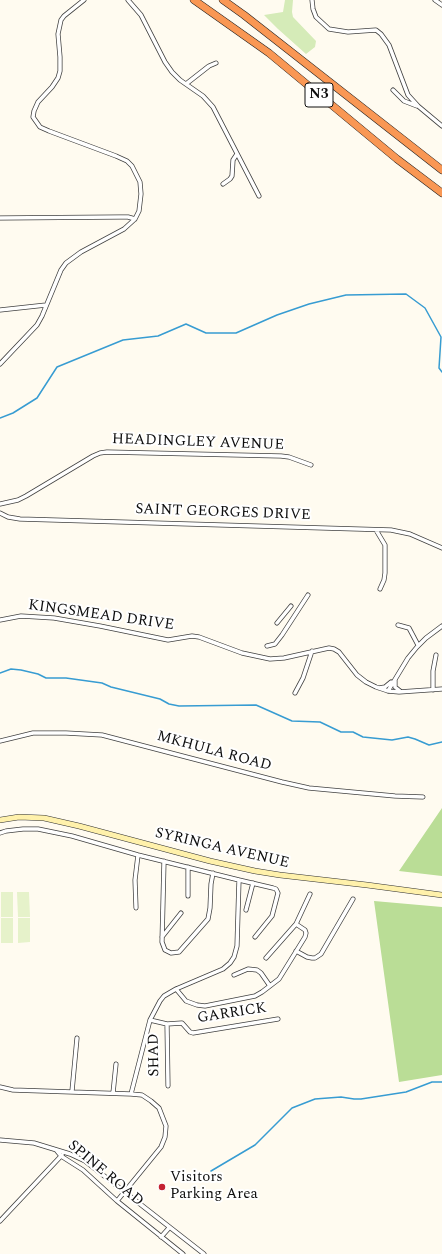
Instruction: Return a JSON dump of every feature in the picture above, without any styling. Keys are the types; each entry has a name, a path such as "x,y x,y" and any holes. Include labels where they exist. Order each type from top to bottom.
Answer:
{"highway":[{"name":"N3","path":"194,0 268,53 397,159 442,193"},
{"name":"N3","path":"223,0 442,170"}],"street":[{"path":"0,364 37,325 66,262 81,252 124,229 138,215 140,203 140,182 134,170 127,161 40,127 33,117 38,102 55,82 60,71 58,34 61,20 84,0"},
{"path":"128,0 141,15 165,62 172,72 208,100 259,196"},
{"path":"310,0 316,17 329,29 348,32 376,30 381,34 389,45 408,95 418,106 442,126"},
{"path":"435,0 442,5"},
{"path":"186,84 209,66 216,63"},
{"path":"394,90 404,101 418,106"},
{"path":"222,184 230,180 232,176 233,160 237,154"},
{"path":"0,218 128,217 135,219"},
{"path":"0,310 46,305"},
{"name":"HEADINGLEY AVENUE","path":"0,504 8,503 26,496 93,456 107,452 281,456 289,457 311,466"},
{"name":"SAINT GEORGES DRIVE","path":"0,513 8,517 20,519 403,532 442,548"},
{"path":"376,530 385,546 386,573 380,589"},
{"path":"267,646 274,644 282,635 308,595"},
{"path":"277,623 291,606"},
{"name":"KINGSMEAD DRIVE","path":"0,620 21,616 54,618 168,640 192,636 199,637 242,653 270,659 284,658 325,648 334,648 357,675 376,687 388,691 403,692 442,689"},
{"path":"398,625 409,628 418,645"},
{"path":"388,691 408,658 418,645 442,626"},
{"path":"295,693 303,678 312,651"},
{"path":"433,690 433,671 436,655"},
{"path":"376,687 385,687 395,679"},
{"path":"395,679 395,687 403,692"},
{"name":"MKHULA ROAD","path":"0,741 33,733 81,733 102,735 276,781 309,788 395,796 423,797"},
{"name":"SYRINGA AVENUE","path":"0,820 19,817 44,818 210,861 272,874 442,895"},
{"path":"0,833 23,829 38,829 72,836 138,855 276,889 278,892 272,916 255,937"},
{"path":"136,908 135,880 138,855"},
{"path":"164,861 162,945 165,950 175,954 182,950 210,915 211,884 213,873"},
{"path":"188,867 188,896"},
{"path":"131,1094 150,1020 160,1001 164,996 176,989 223,969 234,957 237,946 239,880"},
{"path":"246,910 253,883"},
{"path":"266,958 296,924 310,894"},
{"path":"296,951 312,958 315,958 321,954 353,899"},
{"path":"162,937 181,913"},
{"path":"176,989 190,1003 205,1006 255,996 279,979 305,937 306,932 303,928 296,924"},
{"path":"234,975 248,969 254,969 261,973 270,986"},
{"name":"GARRICK","path":"150,1020 167,1024 182,1024 193,1033 278,1019"},
{"name":"SHAD","path":"167,1024 168,1086"},
{"path":"72,1091 77,1038"},
{"path":"113,1093 116,1064"},
{"path":"0,1087 13,1090 72,1091 142,1095 159,1108 166,1126 165,1137 161,1147 117,1201"},
{"path":"0,1140 34,1143 55,1150"},
{"name":"SPINE ROAD","path":"55,1150 64,1152 85,1161 204,1254"},
{"name":"SPINE ROAD","path":"55,1150 61,1156 83,1170 117,1201 183,1254"},
{"path":"0,1221 64,1152"},
{"path":"161,1237 169,1228"}],"green space":[{"path":"285,0 293,0 293,17 316,41 315,47 306,54 264,15 283,12"},
{"path":"442,808 442,876 399,871"},
{"path":"1,892 13,892 13,917 1,917"},
{"path":"17,892 29,892 30,917 18,917"},
{"path":"374,901 442,907 442,1075 399,1082"},
{"path":"1,918 13,918 13,943 1,943"},
{"path":"18,918 30,918 30,942 18,943"}],"waterway":[{"path":"0,418 13,413 37,398 57,367 123,340 158,336 186,324 206,333 236,333 277,315 309,304 346,295 406,294 425,308 441,337 439,368 442,372"},
{"path":"0,673 11,669 38,674 46,678 66,678 102,683 111,687 160,699 169,704 179,706 256,705 292,721 320,722 341,732 353,732 363,737 392,740 408,737 429,745 442,742"},
{"path":"211,1171 255,1145 292,1108 315,1099 341,1097 361,1099 406,1092 432,1082 442,1082"}],"place":[{"name":"Visitors Parking Area","path":"162,1187"}]}
